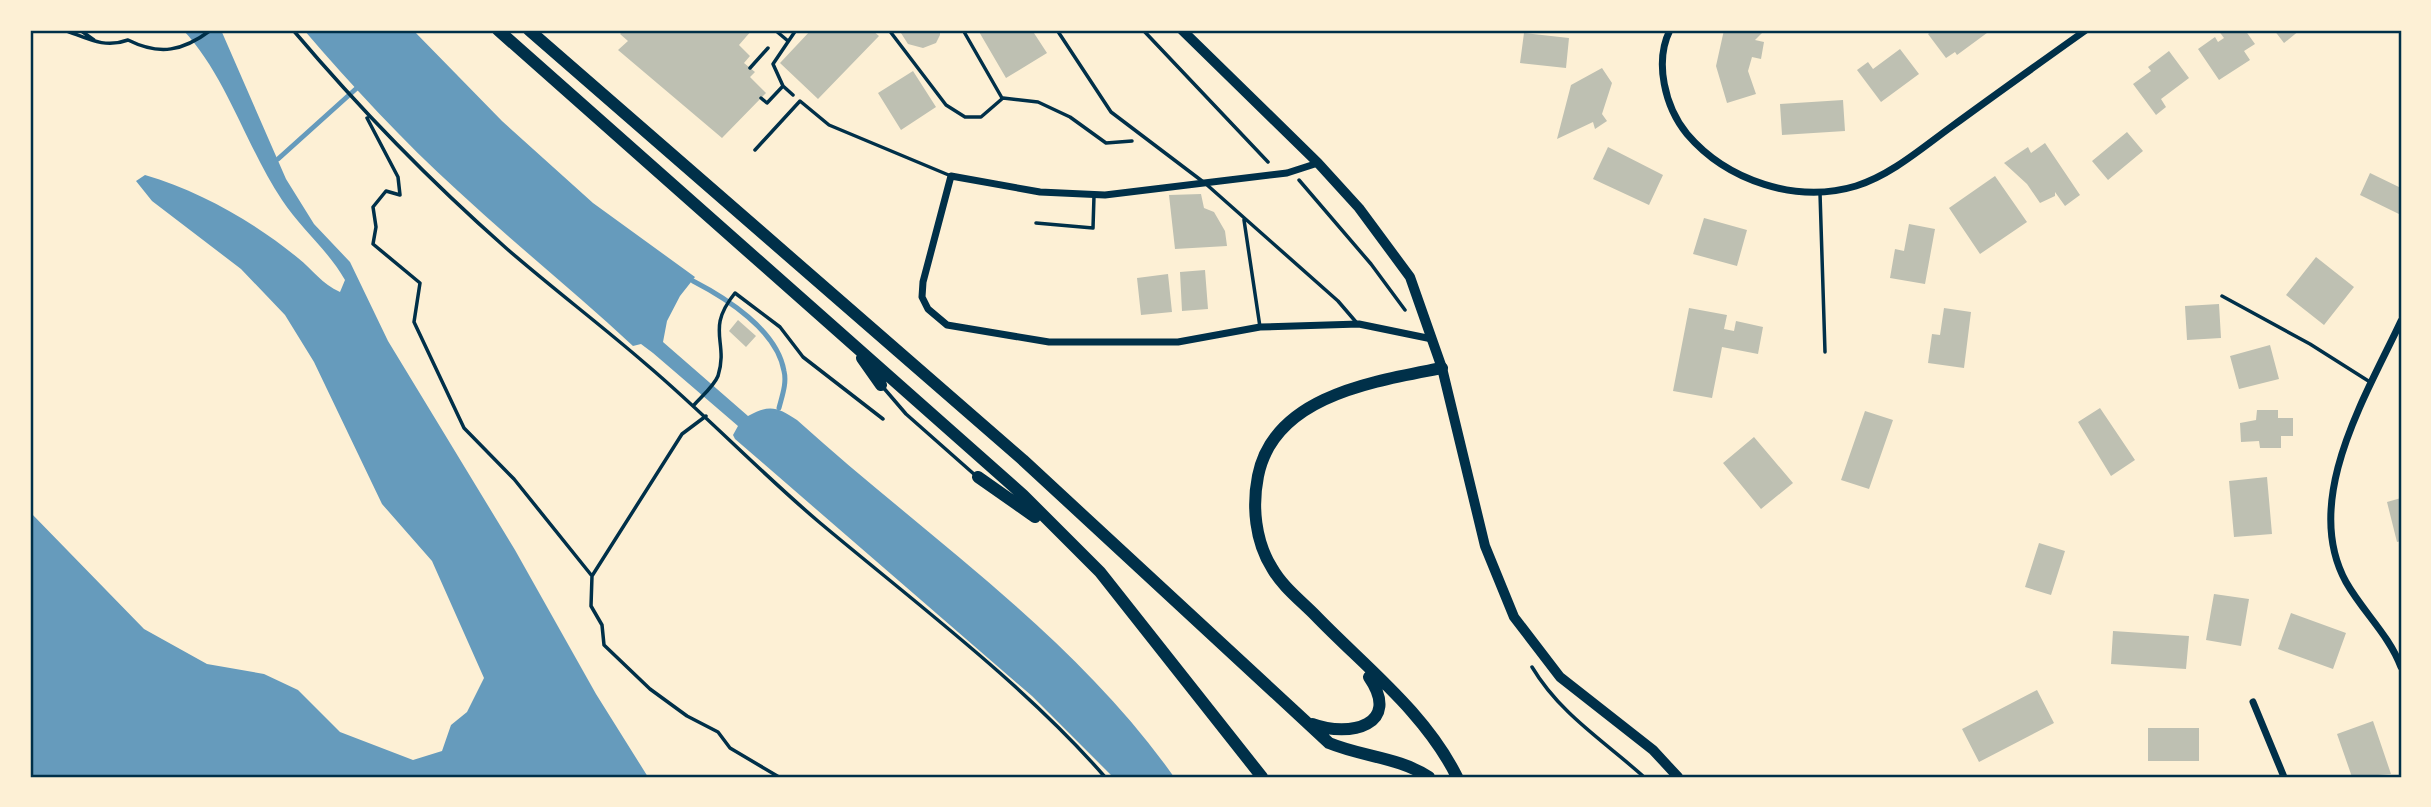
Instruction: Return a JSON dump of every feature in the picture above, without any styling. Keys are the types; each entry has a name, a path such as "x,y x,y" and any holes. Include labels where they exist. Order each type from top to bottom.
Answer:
{"highway":[{"path":"498,30 1023,495 1100,572 1262,777"},
{"path":"529,30 1023,460 1329,743 1404,762 1429,777"},
{"path":"848,338 881,385"},
{"path":"1442,368 1384,380 1317,403 1295,416 1277,436 1259,472 1255,515 1264,552 1272,569 1355,657 1422,722 1457,777"},
{"path":"978,477 1024,508 1100,572"},
{"path":"1308,723 1325,729 1354,731 1373,719 1380,702 1377,689 1355,657"}],"main road":[{"path":"1182,30 1318,163 1359,208 1410,277 1442,368 1485,546 1514,617 1560,677 1653,750 1678,777"}],"street":[{"path":"1670,30 1661,60 1669,103 1676,121 1700,150 1725,169 1753,182 1820,193 1857,186 1898,165 2086,30"},
{"path":"1318,163 1287,173 1206,184 1094,194 1040,192 951,176 923,282 922,297 928,309 947,325 1049,342 1178,342 1260,327 1359,324 1432,339"},
{"path":"2401,321 2333,479 2329,526 2333,549 2346,582 2387,638 2401,667"},
{"path":"2253,702 2284,777"}],"lane":[{"path":"1057,30 1111,112 1206,184 1338,301 1359,324"},
{"path":"755,150 800,101 829,125 951,176"},
{"path":"1820,193 1825,352"},
{"path":"1036,223 1093,228 1094,194"},
{"path":"1244,218 1260,327"},
{"path":"2222,296 2310,344 2372,384"},
{"path":"881,385 906,414 978,477"}],"path":[{"path":"64,30 113,46 128,40 144,48 168,50 193,44 211,30"},
{"path":"80,30 99,43"},
{"path":"293,30 365,114 506,248 694,405 812,516 1029,701 1083,752 1105,777"},
{"path":"775,30 788,41"},
{"path":"796,30 773,64 783,86 800,101"},
{"path":"889,30 946,105 965,117 981,117 1003,98 1038,102 1070,117 1106,143 1147,139"},
{"path":"963,30 1003,98"},
{"path":"1143,30 1269,163"},
{"path":"750,68 768,48"},
{"path":"761,98 767,103 783,86"},
{"path":"365,114 398,177 400,195 386,191 373,207 376,227 373,244 420,283 414,322 464,428 514,479 592,576"},
{"path":"1301,181 1371,264 1409,317"},
{"path":"694,405 713,383 719,361 718,321 735,293 780,327 803,357 883,419"},
{"path":"706,416 682,434 592,576 591,606 602,625 604,645 668,702 687,716 718,732 730,748 779,777"}],"water":[{"path":"183,30 221,30 286,179 314,224 350,262 388,341 515,550 596,694 648,777 30,777 30,512 144,629 207,664 264,674 298,690 340,732 413,760 442,751 451,725 467,712 484,678 432,561 382,504 314,362 285,315 241,269 152,201 136,181 145,175 226,209 281,245 340,292 345,280 331,259 297,221 269,180 212,68"},
{"path":"304,30 413,30 502,121 593,203 695,277 680,296 667,321 663,342 748,416 773,409 797,420 996,588 1091,677 1174,777 1113,777 1032,696 735,439 733,435 738,426 653,353 641,344 633,346 458,191 378,113"}],"building":[{"path":"624,30 752,30 739,45 750,56 744,63 755,72 750,77 766,93 722,138 618,50 628,41 620,34"},
{"path":"811,30 872,30 879,36 818,99 780,63"},
{"path":"899,30 940,30 940,35 936,43 923,48 908,44"},
{"path":"978,30 1032,30 1047,53 1006,78"},
{"path":"1724,30 1760,30 1763,32 1755,40 1764,42 1761,59 1752,57 1748,71 1756,94 1727,103 1716,66"},
{"path":"1933,30 1991,30 1957,55 1955,52 1946,58 1928,34"},
{"path":"2218,30 2245,30 2255,44 2244,51 2250,60 2219,80 2198,49 2215,37 2218,42 2224,38"},
{"path":"2274,30 2300,30 2284,43"},
{"path":"1524,33 1569,38 1566,68 1520,63"},
{"path":"1900,49 1919,74 1881,102 1857,70 1868,62 1873,69"},
{"path":"2169,51 2189,78 2161,99 2166,107 2156,115 2133,84 2151,71 2148,67"},
{"path":"1602,68 1612,83 1602,114 1607,121 1595,129 1593,122 1557,139 1571,85"},
{"path":"913,71 936,107 901,130 878,93"},
{"path":"1843,100 1845,131 1782,135 1780,104"},
{"path":"2127,132 2143,151 2108,180 2092,161"},
{"path":"2045,143 2080,195 2065,206 2055,192 2055,196 2040,203 2027,184 2004,163 2028,147 2031,153"},
{"path":"1608,147 1663,175 1649,205 1593,179"},
{"path":"2370,173 2401,188 2401,215 2360,195"},
{"path":"1995,176 2027,222 1980,254 1949,208"},
{"path":"1201,194 1204,208 1214,212 1225,231 1227,246 1175,249 1169,195"},
{"path":"1704,218 1747,230 1737,266 1693,254"},
{"path":"1909,224 1935,229 1925,284 1890,278 1895,249 1904,251"},
{"path":"2316,257 2354,287 2324,325 2286,295"},
{"path":"1205,270 1208,309 1182,311 1180,272"},
{"path":"1168,274 1172,312 1141,315 1137,278"},
{"path":"2219,304 2221,338 2187,340 2185,306"},
{"path":"1689,308 1727,315 1724,329 1734,331 1736,321 1763,327 1758,354 1722,347 1712,398 1673,391"},
{"path":"1944,308 1971,312 1964,368 1928,363 1932,334 1940,335"},
{"path":"738,320 756,336 746,347 729,331"},
{"path":"2270,345 2279,379 2239,389 2230,356"},
{"path":"2100,408 2135,460 2111,476 2078,422"},
{"path":"2257,410 2278,410 2278,418 2293,418 2293,436 2281,436 2281,448 2260,448 2259,441 2241,442 2240,423 2256,420"},
{"path":"1865,411 1893,420 1869,489 1841,480"},
{"path":"1754,437 1793,483 1761,509 1723,463"},
{"path":"2267,477 2272,534 2234,537 2229,481"},
{"path":"2401,498 2401,541 2397,542 2387,502"},
{"path":"2039,543 2065,551 2051,595 2025,587"},
{"path":"2214,594 2249,599 2241,646 2206,640"},
{"path":"2291,613 2346,633 2333,669 2278,649"},
{"path":"2113,631 2189,636 2186,669 2111,664"},
{"path":"2037,690 2054,723 1979,762 1962,729"},
{"path":"2373,721 2391,774 2352,777 2337,734"},
{"path":"2148,728 2199,728 2199,761 2148,761"}],"waterway":[{"path":"278,159 358,87 358,82"},
{"path":"693,281 734,306 761,329 771,342 785,376 779,408"}]}
